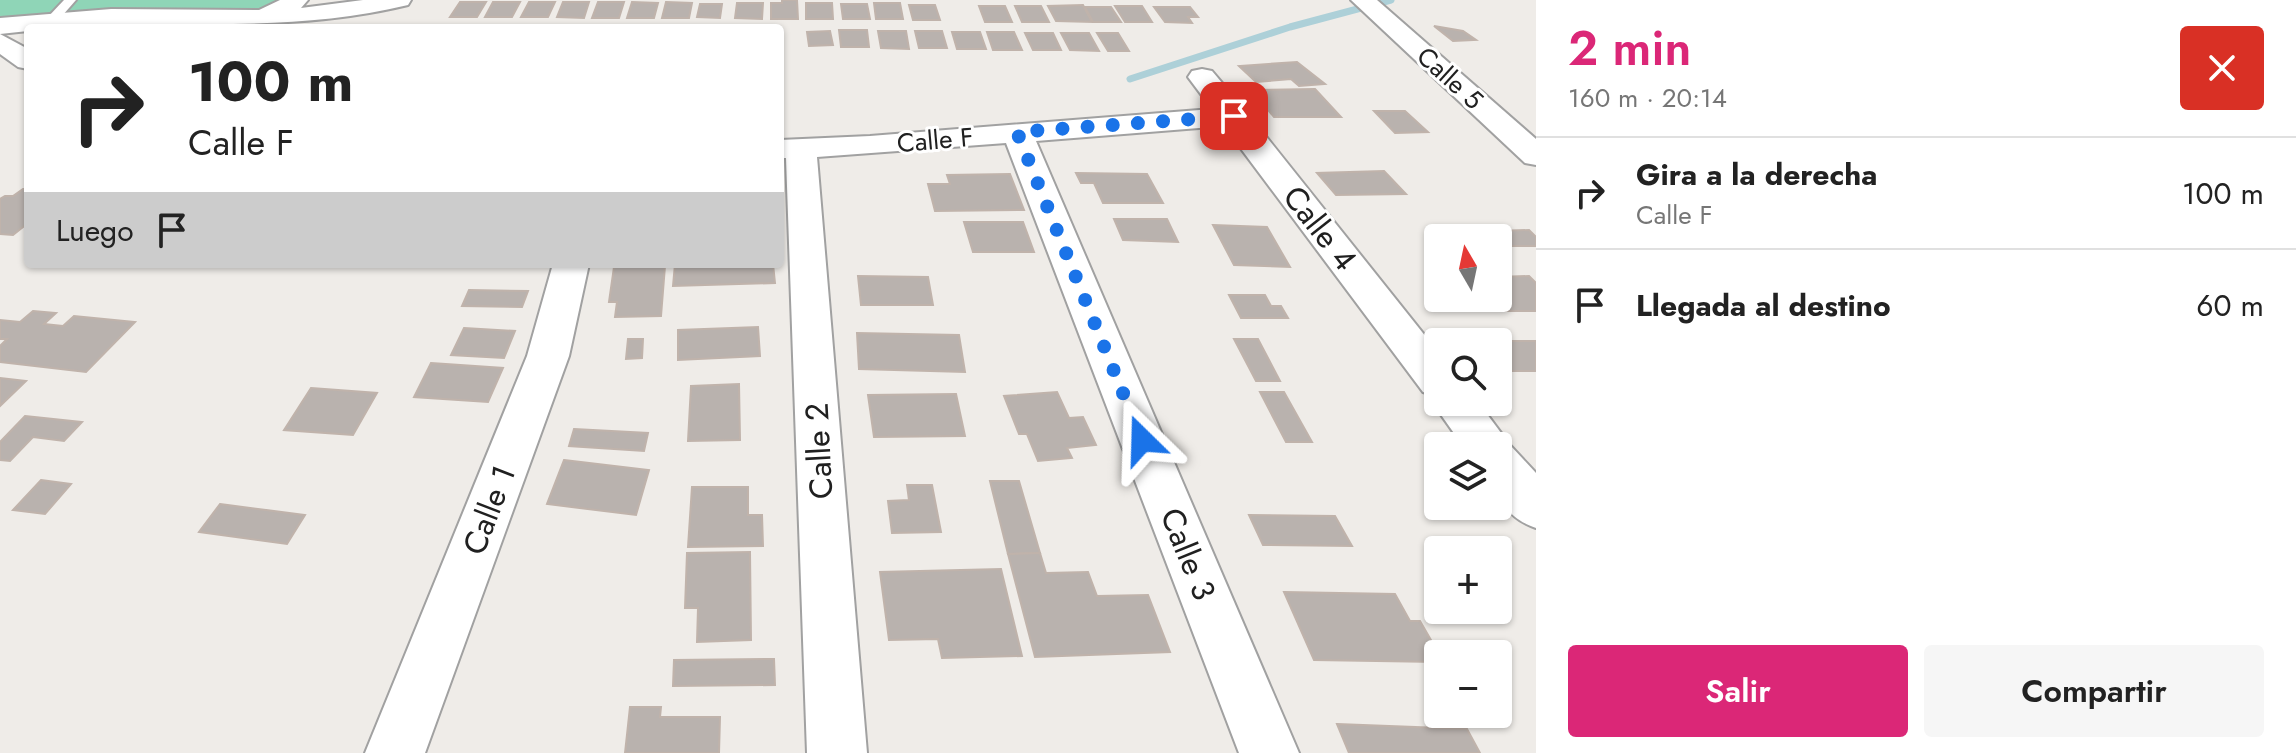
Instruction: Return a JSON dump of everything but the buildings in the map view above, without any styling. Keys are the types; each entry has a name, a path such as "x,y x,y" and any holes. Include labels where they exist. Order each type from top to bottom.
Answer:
{"street":[{"path":"258,18 296,0"},
{"path":"0,26 111,17 258,18 335,13 399,0"},
{"name":"Calle 5","path":"1363,0 1536,156"},
{"path":"0,42 24,58"},
{"name":"Calle 4","path":"1202,77 1424,363"},
{"name":"Calle F","path":"790,149 1234,116"},
{"name":"Calle 3","path":"1017,132 1269,753"},
{"name":"Calle 2","path":"790,149 837,753"},
{"name":"Calle 1","path":"395,753 548,356 570,268"},
{"path":"1465,416 1477,432"},
{"path":"1512,477 1536,508"}],"lane":[{"path":"51,21 70,0"}],"green space":[{"path":"0,0 282,0 266,12 165,8 74,11 0,19"}],"waterway":[{"path":"1130,79 1290,27 1391,0"}],"route":[{"path":"1142,440 1017,132 1234,116"}]}
